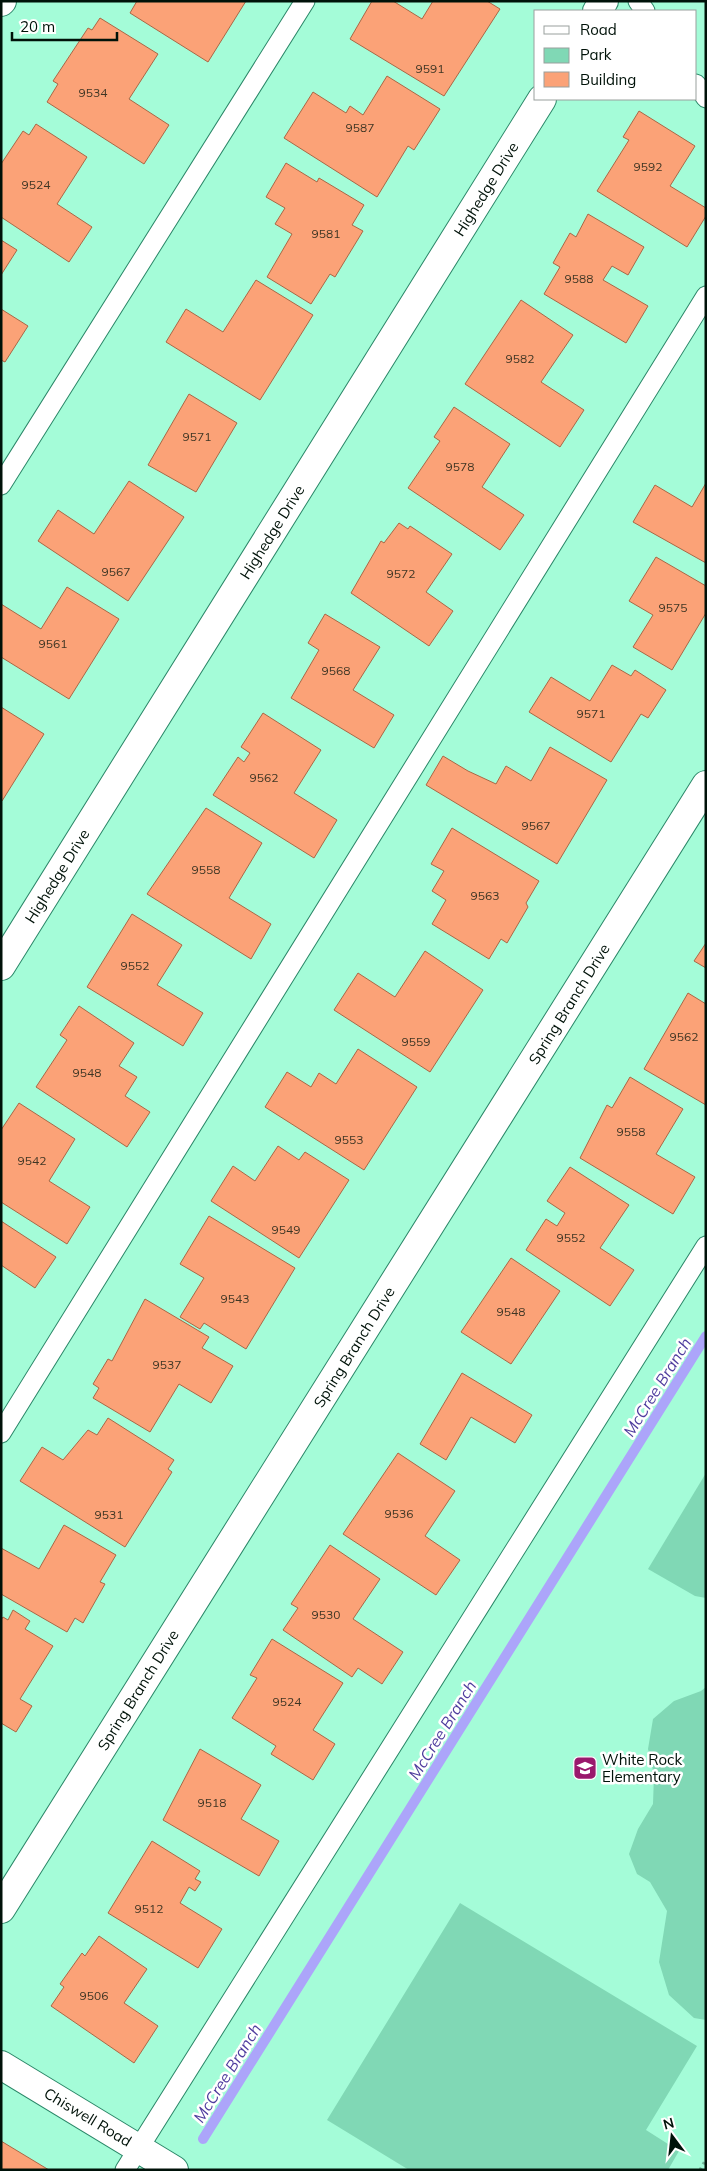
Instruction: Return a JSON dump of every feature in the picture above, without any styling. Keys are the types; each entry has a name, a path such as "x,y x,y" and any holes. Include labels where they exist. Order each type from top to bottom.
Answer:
{"street":[{"name":"Highedge Drive","path":"1,966 541,100"},
{"name":"Spring Branch Drive","path":"1,1909 706,785"},
{"name":"Chiswell Road","path":"1,2065 132,2159 174,2170"}],"lane":[{"path":"1,486 305,1"},
{"path":"697,85 706,98"},
{"path":"1,1433 706,296"},
{"path":"132,2159 706,1246"}],"path":[{"path":"700,2170 706,2159"}],"green space":[{"path":"706,1473 706,1598 695,1596 648,1569"},
{"path":"706,1687 706,2020 694,2018 669,1995 659,1962 667,1911 650,1882 637,1874 629,1854 638,1829 653,1804 654,1775 648,1749 653,1719 674,1701 701,1691"},
{"path":"460,1903 697,2046 646,2130 679,2151 668,2170 409,2170 327,2120"}],"building":[{"path":"137,1 246,1 208,62 130,13"},
{"path":"372,1 393,1 422,19 433,1 487,1 500,9 444,96 350,39"},
{"path":"100,18 158,54 129,99 169,125 144,164 47,102 58,84 53,81 88,28 92,30"},
{"path":"387,76 440,109 414,150 408,146 377,197 284,138 313,92 346,113 350,106 363,115"},
{"path":"639,111 695,146 670,186 706,208 706,216 687,247 597,191 629,140 623,137"},
{"path":"36,124 87,157 57,204 92,227 69,262 1,217 1,164 23,131 29,135"},
{"path":"286,163 317,182 319,178 364,205 352,225 363,231 335,277 330,274 311,304 267,277 292,234 275,224 285,208 266,197"},
{"path":"588,214 644,247 628,275 612,266 603,280 648,306 626,343 544,294 560,267 553,263 570,233 576,237"},
{"path":"1,240 17,250 1,275"},
{"path":"256,280 313,315 260,400 166,342 186,309 223,332"},
{"path":"521,300 573,335 541,382 584,410 560,447 465,384"},
{"path":"1,309 28,326 5,362 1,360"},
{"path":"189,394 237,423 196,492 148,465"},
{"path":"454,407 510,444 482,487 524,515 500,550 408,488 440,441 434,437"},
{"path":"129,481 184,517 128,601 38,541 58,510 94,534"},
{"path":"706,483 706,563 633,522 655,485 692,507"},
{"path":"399,523 408,529 410,526 452,554 426,592 453,611 429,646 351,593 381,541 384,543"},
{"path":"656,557 706,586 706,613 672,670 633,647 653,615 629,601"},
{"path":"67,587 119,619 69,699 1,657 1,604 41,629"},
{"path":"325,614 380,647 353,690 394,715 374,748 291,698 319,650 308,643"},
{"path":"612,665 631,676 635,670 666,690 648,718 641,714 611,762 529,712 551,677 590,701"},
{"path":"1,707 44,734 2,801 1,801"},
{"path":"263,713 321,750 294,793 337,820 314,858 213,795 238,757 244,762 250,753 241,747"},
{"path":"550,747 607,780 557,864 426,785 443,756 468,771 496,784 506,766 531,781"},
{"path":"206,808 262,843 229,898 271,924 251,959 147,894"},
{"path":"452,828 539,881 526,903 528,907 507,943 501,939 489,959 432,924 446,900 432,891 444,871 431,864"},
{"path":"132,914 182,945 157,985 203,1013 183,1046 87,987"},
{"path":"706,943 706,968 694,961"},
{"path":"425,951 483,990 430,1072 334,1010 358,973 395,997"},
{"path":"688,993 706,1004 706,1105 644,1069"},
{"path":"79,1006 134,1043 119,1066 137,1077 125,1096 150,1112 127,1147 36,1087 67,1040 60,1035"},
{"path":"358,1049 417,1087 364,1170 265,1107 287,1072 311,1087 319,1073 336,1084"},
{"path":"630,1077 683,1109 656,1154 695,1177 673,1214 580,1158 607,1105 612,1108"},
{"path":"19,1103 75,1139 49,1181 90,1207 67,1244 1,1202 1,1130"},
{"path":"278,1146 299,1160 305,1152 349,1180 299,1258 211,1201 233,1166 255,1181"},
{"path":"570,1167 629,1205 600,1248 634,1270 610,1306 526,1250 546,1219 557,1226 565,1213 547,1201"},
{"path":"209,1216 295,1268 246,1349 204,1323 200,1329 180,1317 204,1278 180,1264"},
{"path":"1,1221 56,1257 35,1288 1,1265"},
{"path":"511,1258 560,1291 511,1364 461,1332"},
{"path":"145,1299 209,1337 202,1348 233,1366 211,1403 179,1384 150,1432 93,1398 99,1388 93,1384 108,1359 112,1361"},
{"path":"462,1373 532,1415 515,1443 471,1417 446,1460 420,1444"},
{"path":"108,1418 174,1460 168,1469 172,1472 125,1547 20,1481 42,1447 63,1460 88,1430 97,1435"},
{"path":"398,1453 455,1491 425,1536 460,1560 436,1595 343,1534"},
{"path":"64,1525 116,1555 100,1582 105,1584 83,1623 75,1618 67,1632 1,1594 1,1548 39,1569"},
{"path":"330,1545 380,1579 353,1619 403,1652 382,1684 358,1668 352,1677 283,1630 298,1608 291,1604"},
{"path":"13,1610 30,1621 25,1629 53,1646 20,1699 32,1706 16,1732 1,1723 1,1620 3,1617 8,1620"},
{"path":"272,1639 343,1683 313,1730 335,1744 313,1780 271,1754 276,1746 232,1718 257,1678 250,1675"},
{"path":"200,1749 261,1785 241,1819 279,1841 259,1876 163,1820"},
{"path":"152,1841 200,1871 195,1879 201,1882 195,1891 189,1887 180,1903 222,1929 198,1968 108,1913"},
{"path":"99,1936 147,1969 124,2003 158,2026 134,2063 51,2006 64,1987 60,1984 82,1953 85,1956"},
{"path":"1,2141 49,2170 1,2170"}],"waterway":[{"name":"McCree Branch","path":"203,2139 706,1336"}],"place":[{"name":"White Rock Elementary","path":"585,1768"}]}
